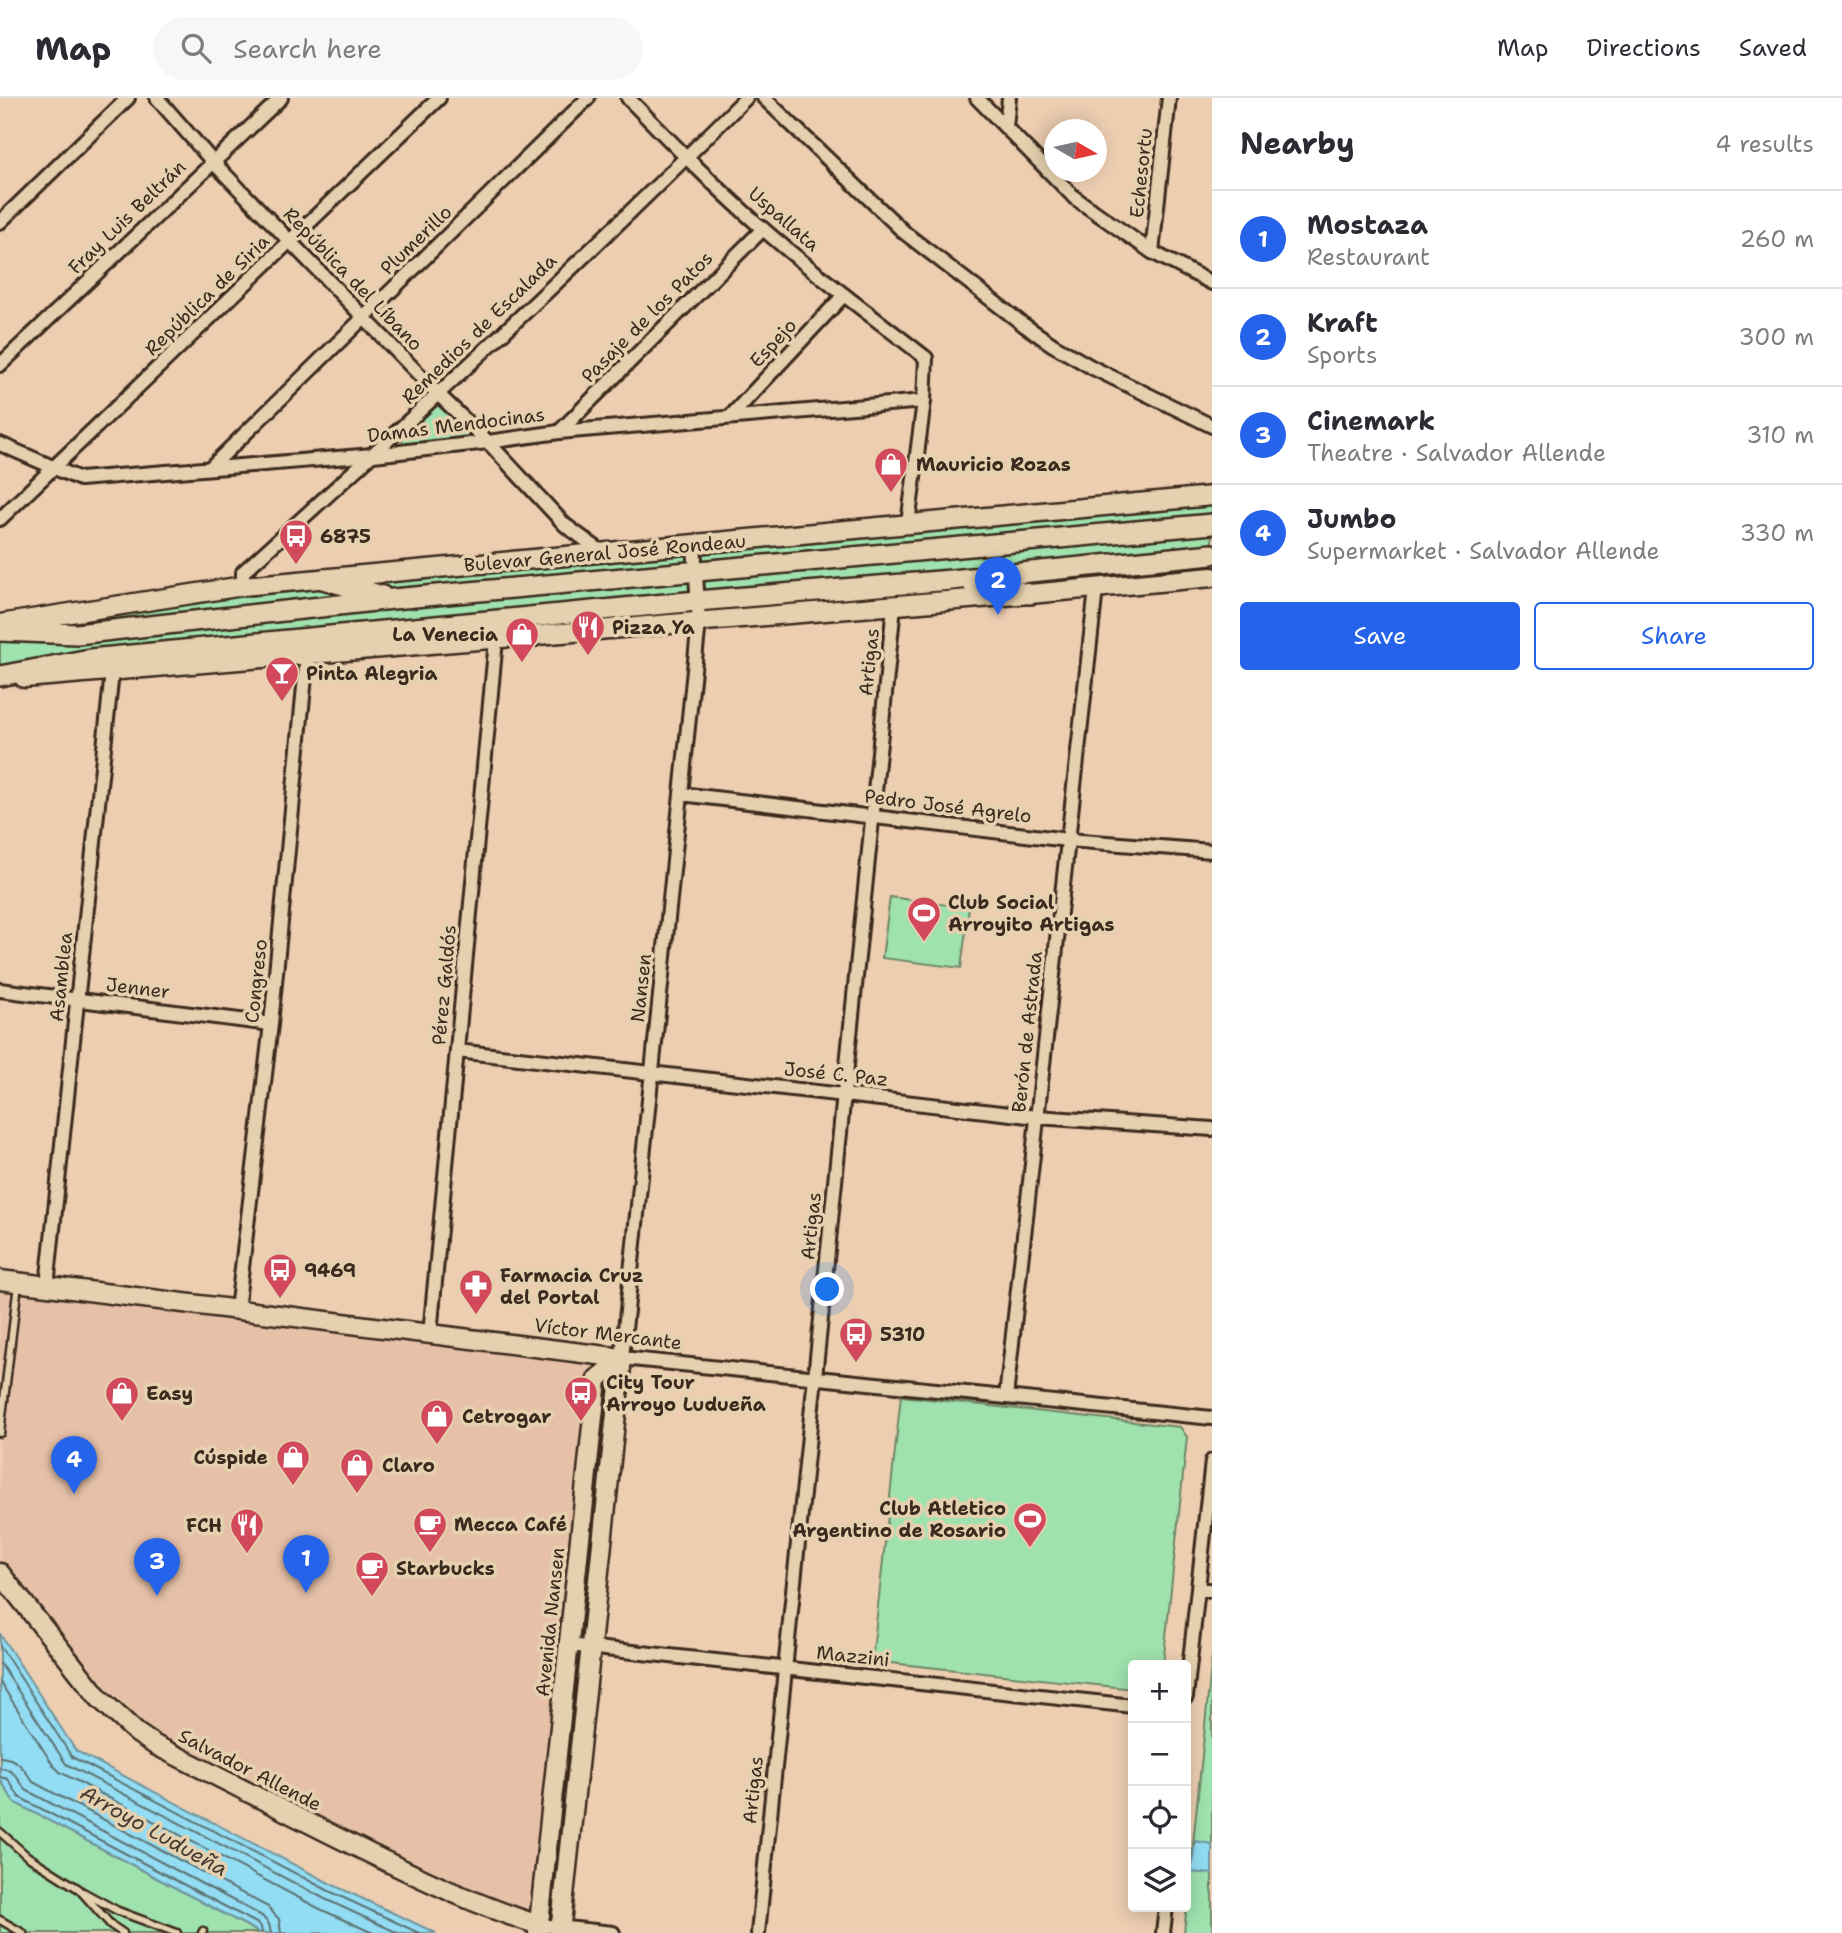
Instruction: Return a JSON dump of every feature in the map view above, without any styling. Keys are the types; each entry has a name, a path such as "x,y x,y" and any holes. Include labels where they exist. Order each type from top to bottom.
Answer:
{"main road":[{"name":"Bulevar General José Rondeau","path":"0,624 243,586 1212,496"},
{"name":"Bulevar General José Rondeau","path":"0,631 78,634 393,599 1212,524"},
{"path":"0,678 90,659 1212,554"},
{"path":"0,678 307,656 1212,577"},
{"path":"323,579 393,599"},
{"path":"951,580 1030,594"},
{"path":"450,626 534,637"},
{"name":"Víctor Mercante","path":"9,1281 622,1358"},
{"path":"560,1931 622,1358"},
{"name":"Avenida Nansen","path":"539,1929 597,1379 622,1358"},
{"name":"Salvador Allende","path":"0,1573 99,1698 137,1733 155,1745 411,1874 539,1929"}],"street":[{"path":"0,222 128,98"},
{"name":"República del Líbano","path":"157,98 213,162 488,442 565,525 602,552 624,551"},
{"name":"Fray Luis Beltrán","path":"0,365 281,98"},
{"name":"República de Siria","path":"0,519 439,98"},
{"name":"Plumerillo","path":"211,468 588,98"},
{"name":"Uspallata","path":"628,98 686,158 763,229 926,358 924,401"},
{"name":"Remedios de Escalada","path":"243,586 243,572 439,395 746,98"},
{"path":"764,98 905,233 1024,325 1093,368 1212,426"},
{"path":"977,98 1075,198 1152,252 1212,283"},
{"path":"1006,127 1009,98"},
{"name":"Echesortu","path":"1152,252 1169,98"},
{"name":"Pasaje de los Patos","path":"559,432 763,229"},
{"name":"Espejo","path":"730,417 844,295"},
{"path":"908,524 924,401"},
{"name":"Damas Mendocinas","path":"0,444 80,479 373,455 559,432 924,401"},
{"path":"694,544 699,622"},
{"name":"Berón de Astrada","path":"1006,1397 1096,589"},
{"name":"Artigas","path":"758,1933 894,606"},
{"name":"Nansen","path":"622,1358 699,622"},
{"name":"Pérez Galdós","path":"430,1334 496,640"},
{"name":"Congreso","path":"237,1310 271,1024 307,656"},
{"name":"Asamblea","path":"47,1286 112,672"},
{"name":"Pedro José Agrelo","path":"681,794 1068,840 1212,851"},
{"name":"Jenner","path":"0,990 271,1024"},
{"name":"José C. Paz","path":"457,1051 1037,1117 1212,1129"},
{"name":"Víctor Mercante","path":"622,1358 1212,1418"},
{"path":"1190,1660 1212,1461"},
{"path":"1198,1590 1212,1590"},
{"name":"Mazzini","path":"568,1645 1128,1705"},
{"path":"1163,1933 1165,1912"},
{"path":"539,1929 613,1933"}],"lane":[{"path":"0,1433 9,1281"},
{"path":"0,1832 27,1856 79,1889 118,1911 177,1933"},
{"path":"79,1889 111,1925 123,1933"},
{"path":"0,1920 23,1933"}],"shaded area":[{"path":"0,1280 622,1358 597,1380 539,1925 137,1733 0,1573"}],"green space":[{"path":"439,404 473,438 406,447 401,439"},
{"path":"1212,496 1212,577 0,680 0,624 243,586"},
{"name":"Club Social Arroyito Artigas","path":"890,897 969,908 961,968 882,958"},
{"name":"Club Atletico Argentino de Rosario","path":"901,1396 1180,1427 1187,1437 1164,1660 1128,1660 1128,1688 872,1661"},
{"path":"1212,1656 1212,1933 1184,1933 1186,1912 1191,1912 1191,1864"},
{"path":"0,1779 14,1802 260,1933 0,1933"}],"water":[{"name":"Arroyo Ludueña","path":"0,1634 76,1751 333,1885 436,1933 260,1933 14,1802 0,1779"},
{"path":"1195,1841 1212,1844 1212,1874 1191,1872"}],"place":[{"name":"Mauricio Rozas","path":"891,494"},
{"name":"6875","path":"296,566"},
{"name":"Kraft","path":"998,615"},
{"name":"Pizza Ya","path":"588,657"},
{"name":"La Venecia","path":"522,664"},
{"name":"Pinta Alegria","path":"282,703"},
{"name":"Club Social Arroyito Artigas","path":"924,943"},
{"name":"9469","path":"280,1300"},
{"name":"Farmacia Cruz del Portal","path":"476,1316"},
{"name":"5310","path":"856,1364"},
{"name":"Easy","path":"122,1423"},
{"name":"City Tour Arroyo Ludueña","path":"581,1423"},
{"name":"Cetrogar","path":"437,1446"},
{"name":"Cúspide","path":"293,1487"},
{"name":"Jumbo","path":"74,1494"},
{"name":"Claro","path":"357,1495"},
{"name":"Club Atletico Argentino de Rosario","path":"1030,1549"},
{"name":"Mecca Café","path":"430,1554"},
{"name":"FCH","path":"247,1555"},
{"name":"Mostaza","path":"306,1593"},
{"name":"Cinemark","path":"157,1596"},
{"name":"Starbucks","path":"372,1598"}]}
